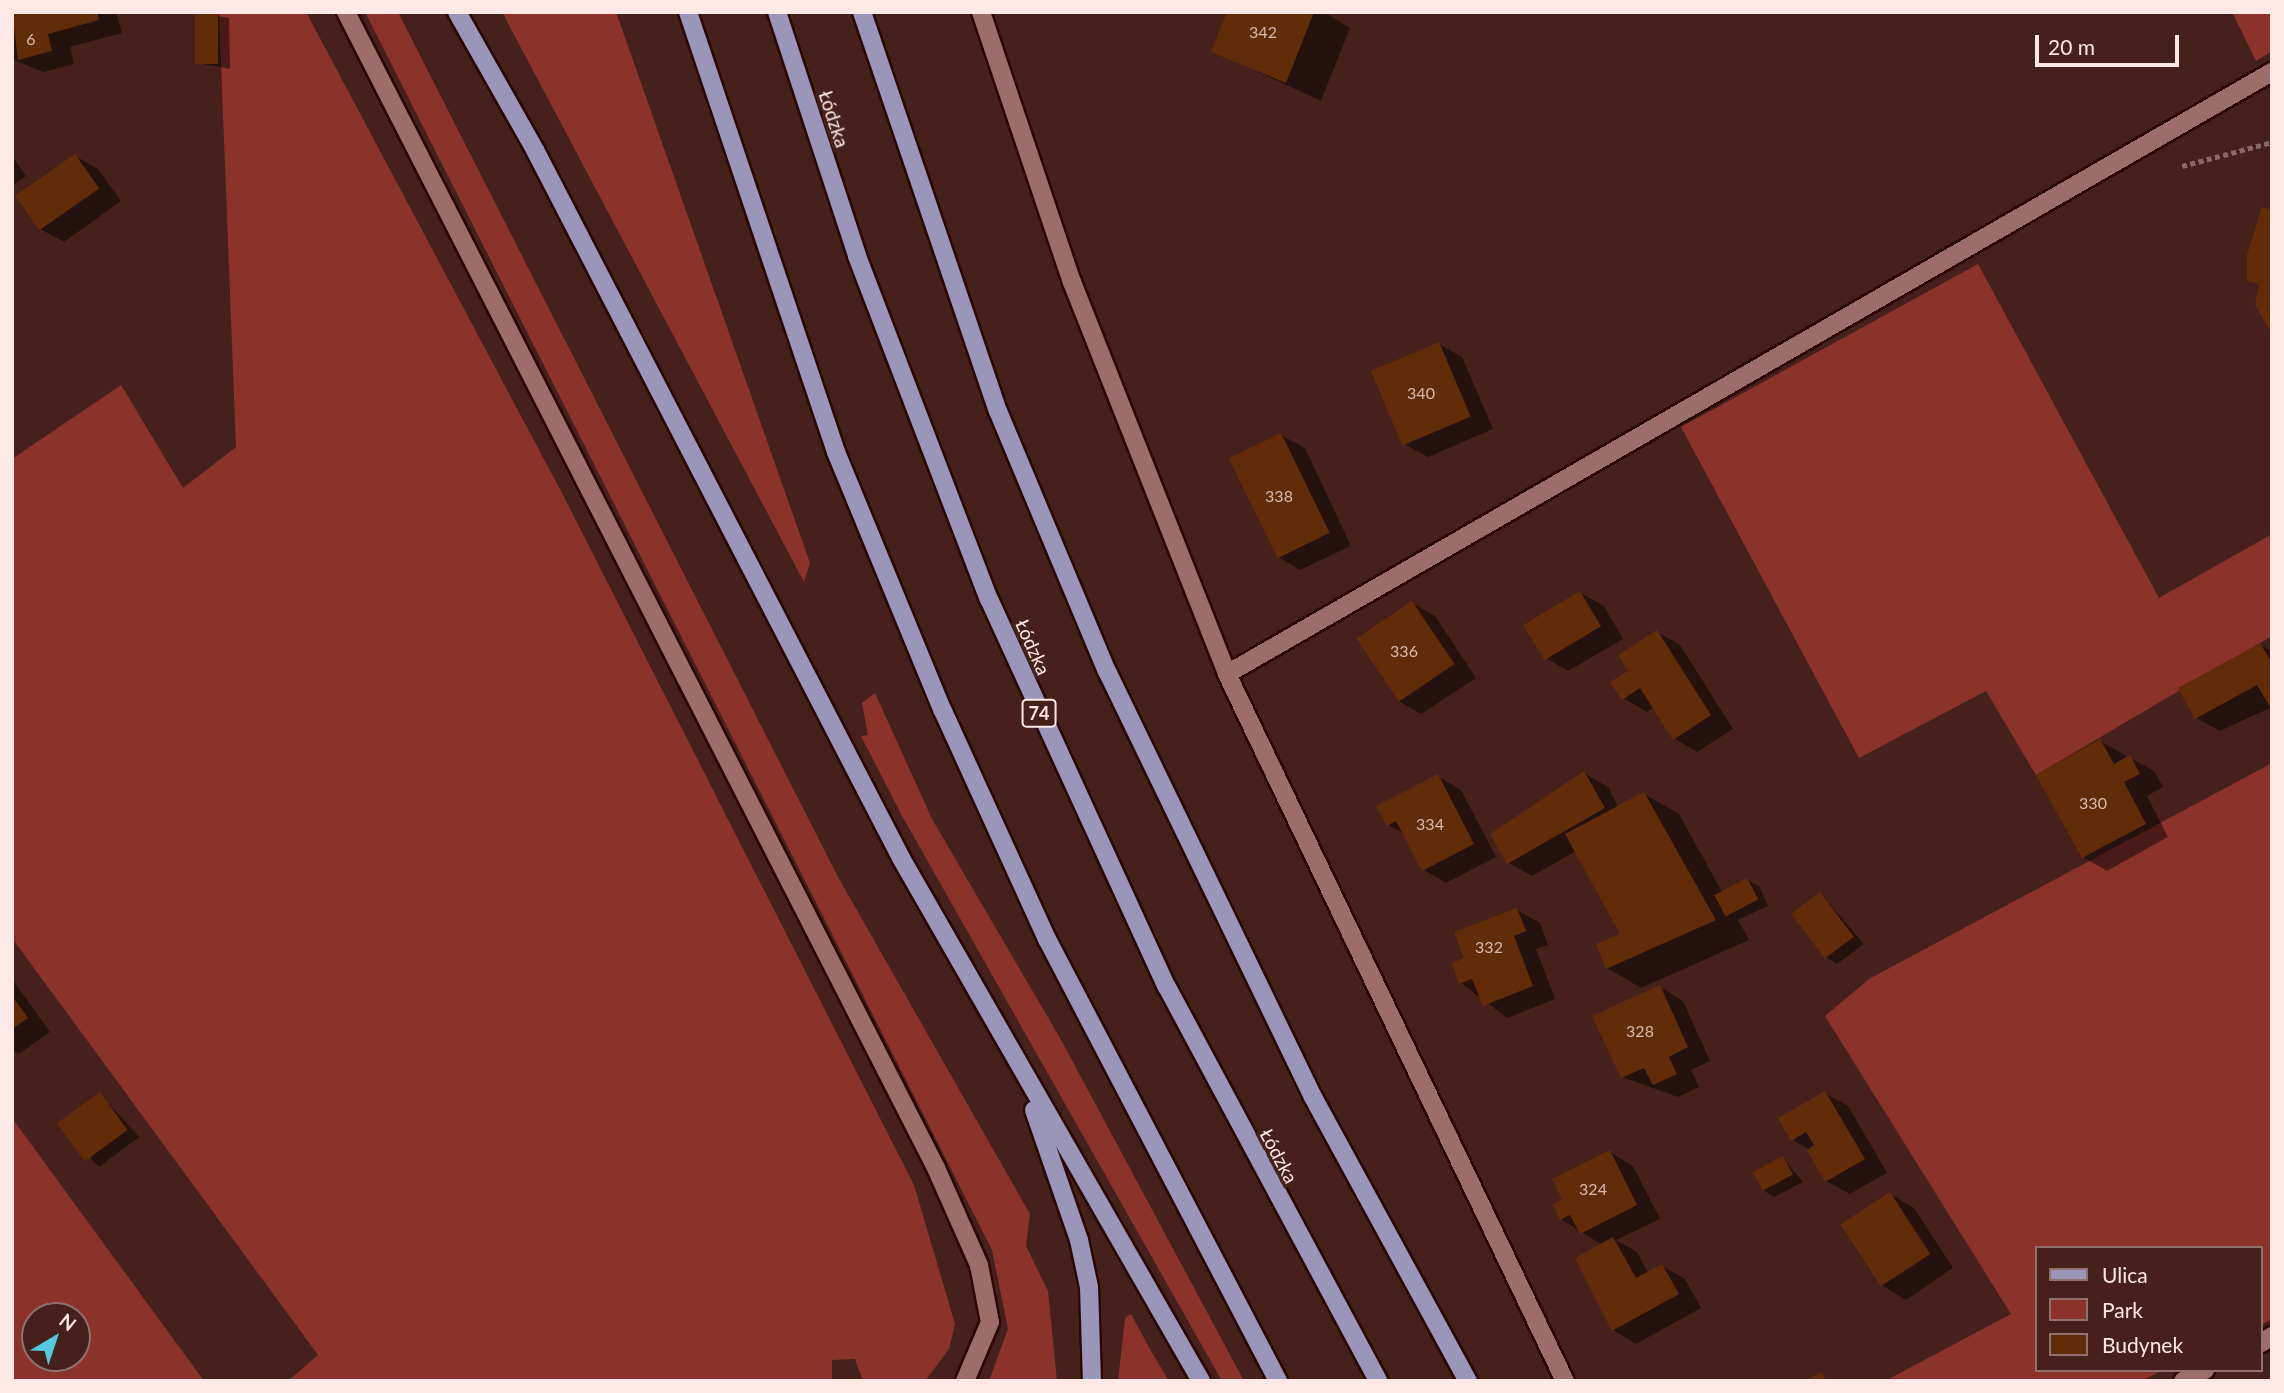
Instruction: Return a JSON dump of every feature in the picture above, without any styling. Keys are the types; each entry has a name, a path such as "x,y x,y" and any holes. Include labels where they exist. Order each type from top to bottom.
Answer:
{"main road":[{"path":"457,12 535,150 901,858 1022,1074 1201,1381"},
{"path":"688,12 836,452 933,688 1047,939 1278,1381"},
{"name":"Łódzka","path":"777,12 892,355 994,611 1167,987 1378,1381"},
{"path":"862,12 998,411 1107,671 1313,1097 1468,1381"},
{"path":"1022,1074 1079,1240 1090,1287 1092,1381"}],"lane":[{"path":"346,12 936,1168 979,1265 990,1322 965,1381"},
{"path":"981,12 1072,282 1227,674 1565,1381"},
{"path":"1227,674 2272,72"},
{"path":"2183,1381 2201,1372"}],"path":[{"path":"2182,166 2272,142"}],"green space":[{"path":"219,12 306,12 563,495 914,1185 955,1324 949,1349 925,1381 863,1381 855,1359 832,1360 832,1381 288,1381 318,1355 12,938 12,459 121,385 183,488 236,447"},
{"path":"365,12 398,12 838,877 1030,1214 1026,1246 1048,1291 1057,1381 989,1381 1008,1329 992,1250"},
{"path":"502,12 616,12 810,563 804,582"},
{"path":"2232,12 2272,12 2272,51 2256,61"},
{"path":"1978,264 2159,598 2272,534 2272,636 2036,775 1986,691 1859,758 1681,427"},
{"path":"875,693 932,819 1060,1038 1244,1381 1222,1381 901,814 861,736 868,735 862,703"},
{"path":"2272,763 2272,1319 2263,1324 2263,1246 2036,1246 2036,1372 2159,1372 2141,1381 1885,1381 2011,1314 1825,1016 1869,979"},
{"path":"12,1118 204,1381 12,1381"},
{"path":"1131,1314 1169,1381 1118,1381 1125,1318"}],"building":[{"path":"12,12 97,12 99,20 48,34 52,51 18,60"},
{"path":"195,12 218,12 218,64 195,64"},
{"path":"1227,12 1314,12 1286,83 1211,52"},
{"path":"75,154 99,188 39,230 15,196"},
{"path":"2262,207 2272,210 2272,334 2255,305 2259,284 2247,281 2247,255"},
{"path":"1439,342 1471,417 1403,445 1371,371"},
{"path":"1281,433 1330,533 1278,558 1229,458"},
{"path":"1580,591 1601,626 1545,660 1523,625"},
{"path":"1412,601 1454,664 1399,701 1356,638"},
{"path":"1657,630 1711,715 1673,740 1640,688 1622,700 1610,682 1628,671 1618,655"},
{"path":"2260,643 2272,663 2272,710 2257,685 2195,719 2178,688"},
{"path":"2100,739 2114,764 2130,755 2140,774 2124,782 2146,824 2082,858 2036,775"},
{"path":"1584,771 1605,808 1507,864 1490,834"},
{"path":"1438,774 1474,844 1422,871 1396,821 1387,826 1376,806"},
{"path":"1644,792 1716,920 1606,969 1596,944 1620,934 1565,834"},
{"path":"1747,878 1758,899 1726,917 1714,895"},
{"path":"1820,892 1854,937 1825,958 1791,914"},
{"path":"1517,908 1526,931 1514,936 1533,986 1483,1006 1472,979 1459,984 1452,963 1464,958 1454,932"},
{"path":"1660,985 1688,1047 1669,1057 1677,1074 1653,1085 1644,1068 1621,1078 1592,1016"},
{"path":"12,996 28,1018 12,1029"},
{"path":"1825,1091 1865,1159 1825,1182 1807,1150 1814,1145 1806,1132 1791,1141 1778,1118"},
{"path":"100,1092 128,1130 85,1161 57,1123"},
{"path":"1610,1150 1637,1205 1580,1234 1570,1215 1560,1220 1553,1204 1562,1199 1552,1179"},
{"path":"1783,1156 1793,1175 1763,1191 1753,1172"},
{"path":"1890,1192 1930,1254 1881,1286 1841,1224"},
{"path":"1613,1237 1636,1278 1662,1264 1679,1294 1612,1331 1575,1258"},
{"path":"1822,1372 1826,1381 1804,1381"}]}
